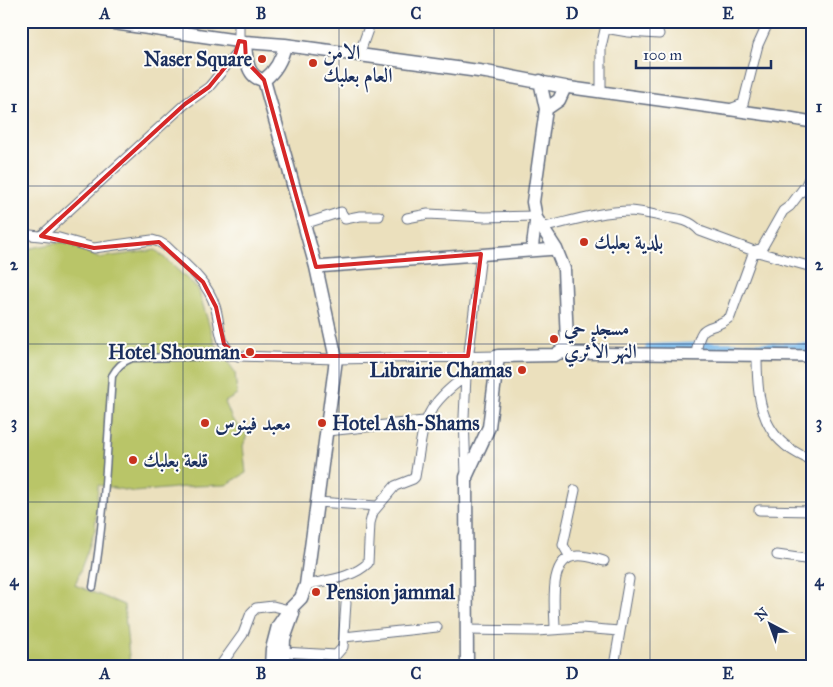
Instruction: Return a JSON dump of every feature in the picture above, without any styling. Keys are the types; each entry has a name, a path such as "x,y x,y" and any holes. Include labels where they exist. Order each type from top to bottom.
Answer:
{"main road":[{"path":"100,21 359,55 540,81 565,87 559,100 546,109"},
{"path":"242,41 246,61 252,74 256,78 264,80"},
{"path":"264,80 276,69 285,45"},
{"path":"264,80 316,267 336,359 306,585 300,598 278,626 272,649 271,666"},
{"path":"467,666 466,477 489,427 498,356 546,356 560,352 567,342 564,269 556,249 538,221 533,202 546,109 540,81"},
{"path":"283,666 284,639 293,614 289,610"}],"street":[{"path":"41,236 185,104 209,87 238,51 242,41 239,21"},
{"path":"359,55 371,21"},
{"path":"727,110 743,104 758,45 769,21"},
{"path":"601,92 601,47 606,24 628,32 660,34"},
{"path":"565,87 812,122"},
{"path":"697,352 700,335 708,328 730,317 754,251 762,248 783,211 790,206 806,185 812,172"},
{"path":"304,224 341,212 346,220 360,216 379,216"},
{"path":"408,218 428,214 538,221 579,219 612,213 646,213 683,219 700,231 754,251 812,268"},
{"path":"532,250 538,221"},
{"path":"21,234 59,238 94,248 146,240 159,242 166,246 203,282 216,307 224,344 228,350 238,356"},
{"path":"316,267 556,249"},
{"path":"466,477 464,418 466,376 481,254"},
{"path":"560,352 697,352 812,356"},
{"path":"757,355 759,397 766,420 784,445 812,461"},
{"path":"93,588 103,516 112,376 123,362 132,358 238,356 336,359 498,356"},
{"path":"306,585 352,573 363,568 368,563 370,523 377,506 398,484 408,482 415,477 424,421 438,399 466,376"},
{"path":"326,431 424,421"},
{"path":"570,557 563,545 575,490"},
{"path":"317,502 377,506"},
{"path":"759,510 812,511"},
{"path":"555,630 557,573 562,562 570,557 580,555 604,561"},
{"path":"777,555 812,560"},
{"path":"614,666 629,579"},
{"path":"283,652 336,656 343,647 346,603"},
{"path":"220,666 243,634 256,608 273,606 289,610"},
{"path":"344,637 437,627"},
{"path":"466,630 536,631 582,628 620,631"}],"highlighted area":[{"path":"239,41 245,42 246,61 264,80 316,267 481,254 468,356 238,356 224,344 216,307 203,282 159,242 94,248 41,236 185,104 209,87 235,55"}],"green space":[{"name":"قلعة بعلبك","path":"67,241 98,258 156,250 198,289 215,344 235,372 237,395 225,402 232,419 247,435 243,446 246,473 226,485 135,492 98,485 95,530 75,585 124,605 130,666 21,666 21,249"}],"waterway":[{"path":"650,349 706,347 812,348"}],"place":[{"name":"Naser Square","path":"262,59"},
{"name":"الامن العام بعلبك","path":"313,63"},
{"name":"بلدية بعلبك","path":"584,242"},
{"name":"مسجد حي النهر الأثري","path":"554,339"},
{"name":"Hotel Shouman","path":"250,352"},
{"name":"Librairie Chamas","path":"522,370"},
{"name":"معبد فينوس","path":"205,423"},
{"name":"Hotel Ash-Shams","path":"322,423"},
{"name":"قلعة بعلبك","path":"133,460"},
{"name":"Pension jammal","path":"316,592"}]}
